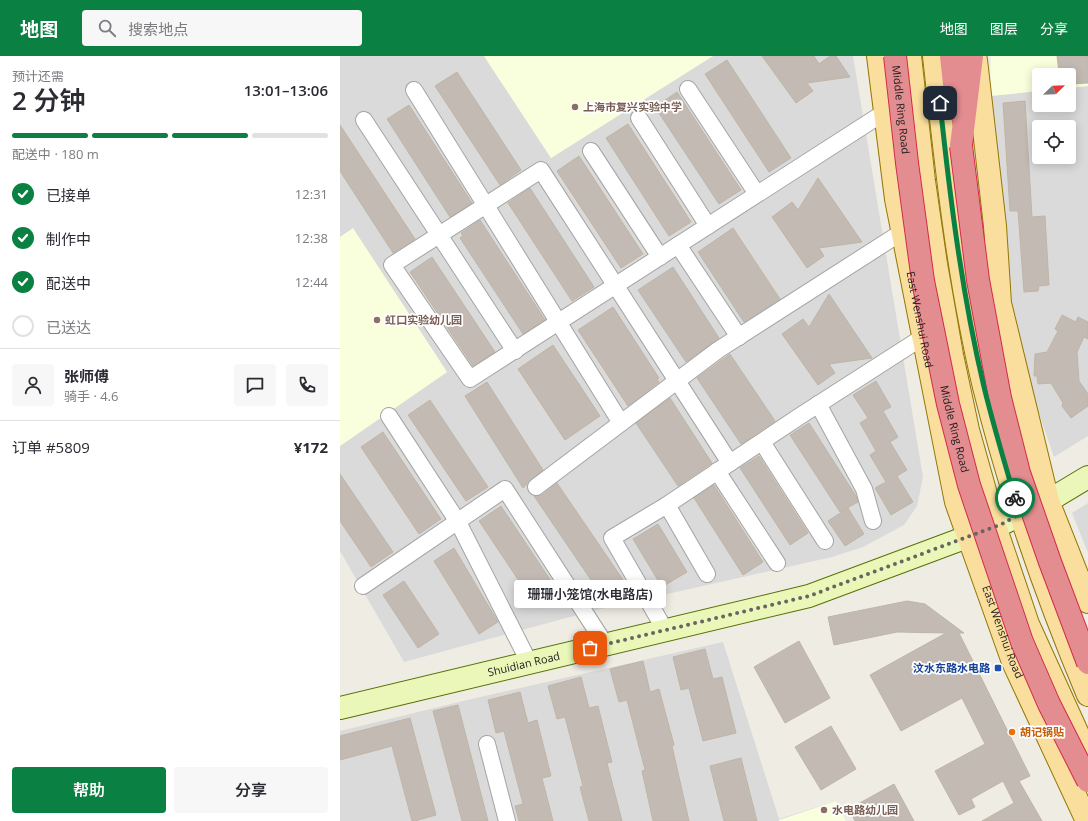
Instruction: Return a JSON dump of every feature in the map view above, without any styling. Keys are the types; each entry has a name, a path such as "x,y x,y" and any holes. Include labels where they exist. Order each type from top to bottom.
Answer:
{"highway":[{"name":"Middle Ring Road","path":"895,56 922,281 948,404 969,485 1022,642 1049,704 1088,781"},
{"path":"951,56 978,280 1000,398 1019,473 1052,569 1088,663"},
{"path":"961,146 972,56"}],"main road":[{"name":"East Wenshui Road","path":"878,56 896,199 956,502 967,536 1014,662 1087,821"},
{"path":"910,56 924,181 952,355 968,430 995,526 1028,624 1088,756"},
{"path":"934,56 950,190 967,299 984,386 1020,514 1068,648 1088,695"},
{"path":"976,56 995,226 1000,303 1048,500 1088,602"},
{"path":"967,299 995,226"},
{"name":"Shuidian Road","path":"340,708 809,596 995,526 1048,500 1088,477"}],"street":[{"path":"980,96 983,56"},
{"path":"688,89 757,194"},
{"path":"414,90 622,423"},
{"path":"777,563 678,381 616,285 541,170 392,265 470,379 558,322 616,285 660,257 885,112"},
{"path":"639,118 708,226"},
{"path":"364,120 515,350"},
{"path":"591,150 660,257"},
{"path":"536,487 738,337 902,232"},
{"path":"678,245 738,337"},
{"path":"665,630 612,538 667,505 818,404 923,337"},
{"path":"818,404 864,489 873,521"},
{"path":"389,416 458,522 529,662"},
{"path":"762,442 825,541"},
{"path":"364,586 505,490 605,644"},
{"path":"667,505 707,574"},
{"path":"487,744 507,821"}],"shaded area":[{"path":"340,56 484,56 551,158 713,56 853,56 923,477 917,506 904,525 863,547 832,557 596,610 404,662 340,551 340,446 447,372 353,229 340,237"},
{"name":"上海市复兴实验中学","path":"484,56 713,56 551,158"},
{"path":"991,56 1088,56 1088,86 1076,87 1076,68 1032,68 1032,92 990,96"},
{"path":"1088,86 1088,436 1054,457 1030,387 1012,302 990,96 1032,92 1032,112 1076,112 1076,87"},
{"name":"虹口实验幼儿园","path":"353,228 447,372 340,446 340,237"},
{"path":"1088,503 1088,553 1072,513"},
{"path":"723,642 779,819 836,801 846,821 340,821 340,731 463,701"},
{"name":"水电路幼儿园","path":"836,801 846,821 779,821 779,820"}],"building":[{"path":"762,56 814,56 819,64 830,56 836,56 850,77 807,83 813,91 796,103"},
{"path":"1057,56 1088,56 1088,83 1076,84 1076,68 1058,68"},
{"path":"727,60 791,158 769,172 705,74"},
{"path":"457,72 521,170 500,185 435,86"},
{"path":"677,92 741,190 719,204 655,107"},
{"path":"1025,101 1032,217 1045,216 1049,285 1039,286 1038,291 1024,292 1018,211 1010,211 1003,103"},
{"path":"409,105 472,203 450,217 387,119"},
{"path":"628,124 691,222 669,236 606,138"},
{"path":"340,125 415,239 393,253 340,171"},
{"path":"579,156 643,254 621,268 557,171"},
{"path":"818,178 862,242 819,248 824,256 807,268 772,217 792,202 798,210"},
{"path":"530,188 594,287 572,301 508,203"},
{"path":"480,220 545,320 523,334 460,238 463,236 461,233"},
{"path":"733,228 780,299 744,322 698,252"},
{"path":"432,257 495,352 473,366 410,272"},
{"path":"673,267 719,338 686,362 638,290"},
{"path":"829,294 872,358 829,364 835,373 818,385 782,334 803,319 809,327"},
{"path":"613,307 659,378 657,379 659,382 628,406 578,330"},
{"path":"1062,315 1076,322 1078,317 1088,322 1088,339 1084,337 1077,352 1079,381 1088,394 1088,406 1071,418 1062,406 1063,403 1051,383 1038,384 1037,376 1034,376 1035,354 1047,352 1058,331 1055,329"},
{"path":"553,345 600,416 565,440 518,369"},
{"path":"730,354 775,421 741,444 697,378"},
{"path":"876,381 891,407 883,411 898,437 890,442 907,470 897,476 913,502 891,515 875,488 886,482 870,455 876,451 860,423 868,418 853,395"},
{"path":"487,382 543,470 523,488 465,396"},
{"path":"670,398 712,463 678,486 636,423"},
{"path":"430,400 488,487 466,501 408,415"},
{"path":"809,423 856,496 858,502 840,512 790,435"},
{"path":"383,432 441,519 419,534 361,447"},
{"path":"759,456 808,533 790,545 740,468"},
{"path":"340,474 393,552 371,567 340,521"},
{"path":"557,483 630,590 608,605 534,496 542,495"},
{"path":"714,485 763,562 743,575 694,498"},
{"path":"501,506 559,593 537,608 479,521"},
{"path":"848,508 864,534 845,546 828,521"},
{"path":"658,524 687,572 662,587 633,539"},
{"path":"454,548 498,622 479,634 434,561"},
{"path":"404,581 439,634 418,648 383,595"},
{"path":"907,601 925,604 964,633 959,633 1030,776 1019,781 1042,821 982,821 1014,803 1003,781 971,799 975,807 959,815 935,771 985,744 962,698 901,731 870,675 946,633 897,632 834,645 828,617"},
{"path":"799,641 830,698 785,723 754,667"},
{"path":"705,649 713,679 722,677 736,733 703,741 689,688 681,690 673,657"},
{"path":"643,661 650,692 659,689 674,745 672,746 689,821 653,821 642,771 645,770 627,700 619,702 610,669"},
{"path":"581,677 589,708 598,706 612,762 607,763 622,821 589,821 580,787 583,786 565,717 557,719 548,686"},
{"path":"520,692 528,723 537,720 551,776 542,778 553,821 519,821 515,806 523,804 504,731 496,733 488,700"},
{"path":"458,705 488,821 462,821 433,711"},
{"path":"410,718 436,815 415,821 412,821 392,746 340,760 340,736"},
{"path":"831,726 856,769 821,790 795,747"},
{"path":"741,758 757,821 724,821 710,766"},
{"path":"894,784 914,821 855,821 849,809"}],"way so far":[{"path":"590,648 809,596 1002,524 1020,514 1015,498"}],"place":[{"name":"上海市复兴实验中学","path":"575,107"},
{"name":"虹口实验幼儿园","path":"377,320"},
{"name":"珊珊小笼馆(水电路店)","path":"590,648"},
{"name":"汶水东路水电路","path":"998,668"},
{"name":"胡记锅贴","path":"1012,732"},
{"name":"水电路幼儿园","path":"824,810"}],"route":[{"path":"940,103 950,190 967,299 984,386 1015,498"}]}
